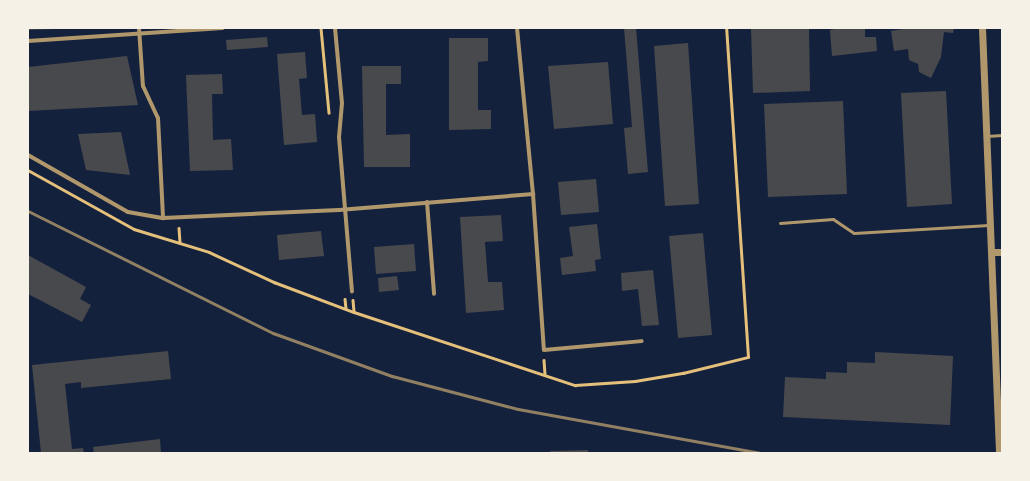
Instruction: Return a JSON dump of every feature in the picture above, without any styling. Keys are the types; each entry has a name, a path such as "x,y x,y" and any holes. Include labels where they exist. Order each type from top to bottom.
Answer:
{"street":[{"path":"139,28 143,86 158,118 163,218"},
{"path":"28,41 223,28"},
{"path":"335,28 342,102 339,137 352,291"},
{"path":"518,28 533,194 544,350 642,341"},
{"path":"982,28 999,453"},
{"path":"28,155 128,212 163,218 346,208 533,194"},
{"path":"426,202 434,294"},
{"path":"992,252 1002,252"},
{"path":"994,313 1002,313"}],"lane":[{"path":"987,136 1002,135"},
{"path":"780,223 833,219 854,233 991,224"}],"path":[{"path":"28,170 134,229 209,252 274,282 354,312 574,385 599,384 683,373 748,357 726,28"},
{"path":"179,218 180,243"},
{"path":"544,350 545,375"}],"building":[{"path":"28,28 56,28 56,29 28,30"},
{"path":"624,28 636,28 648,172 628,174 624,128 632,127"},
{"path":"751,28 809,28 810,91 753,93"},
{"path":"839,28 865,28 865,37 876,37 877,51 832,56 830,30"},
{"path":"910,28 954,28 953,33 944,32 941,57 931,78 919,72 918,64 909,60 908,49 894,51 891,31"},
{"path":"267,37 268,47 227,50 226,40"},
{"path":"449,38 488,38 488,61 478,62 478,110 491,110 491,129 449,130"},
{"path":"688,43 699,204 665,206 654,46"},
{"path":"305,52 307,78 299,79 302,115 315,114 317,142 284,145 277,54"},
{"path":"127,56 138,105 28,111 28,67"},
{"path":"608,62 613,124 554,129 548,66"},
{"path":"362,66 401,66 401,84 386,84 386,135 410,134 410,167 364,167"},
{"path":"222,74 223,94 212,94 213,140 231,139 233,170 190,171 186,75"},
{"path":"946,91 952,204 907,207 901,93"},
{"path":"843,101 847,194 768,197 764,104"},
{"path":"121,132 130,175 86,170 78,134"},
{"path":"596,179 599,212 561,215 558,182"},
{"path":"501,215 503,241 485,242 488,282 502,282 504,310 466,313 460,217"},
{"path":"597,224 601,259 595,260 596,271 562,275 560,258 573,256 569,227"},
{"path":"321,231 324,256 279,260 277,235"},
{"path":"703,233 712,335 678,338 669,236"},
{"path":"414,244 416,271 376,274 374,247"},
{"path":"28,255 86,287 80,299 91,305 82,322 28,294"},
{"path":"653,270 659,325 642,326 638,289 622,291 621,273"},
{"path":"397,276 399,290 379,292 378,278"},
{"path":"168,351 171,379 81,388 81,382 65,384 72,449 83,448 84,453 41,453 32,365"},
{"path":"875,352 953,356 950,425 783,417 785,377 826,379 826,372 847,373 847,362 875,363"},
{"path":"160,439 161,453 94,453 93,447"},
{"path":"588,450 588,453 550,453 550,451"}],"railway":[{"path":"28,211 273,333 392,376 518,409 759,453"}]}
